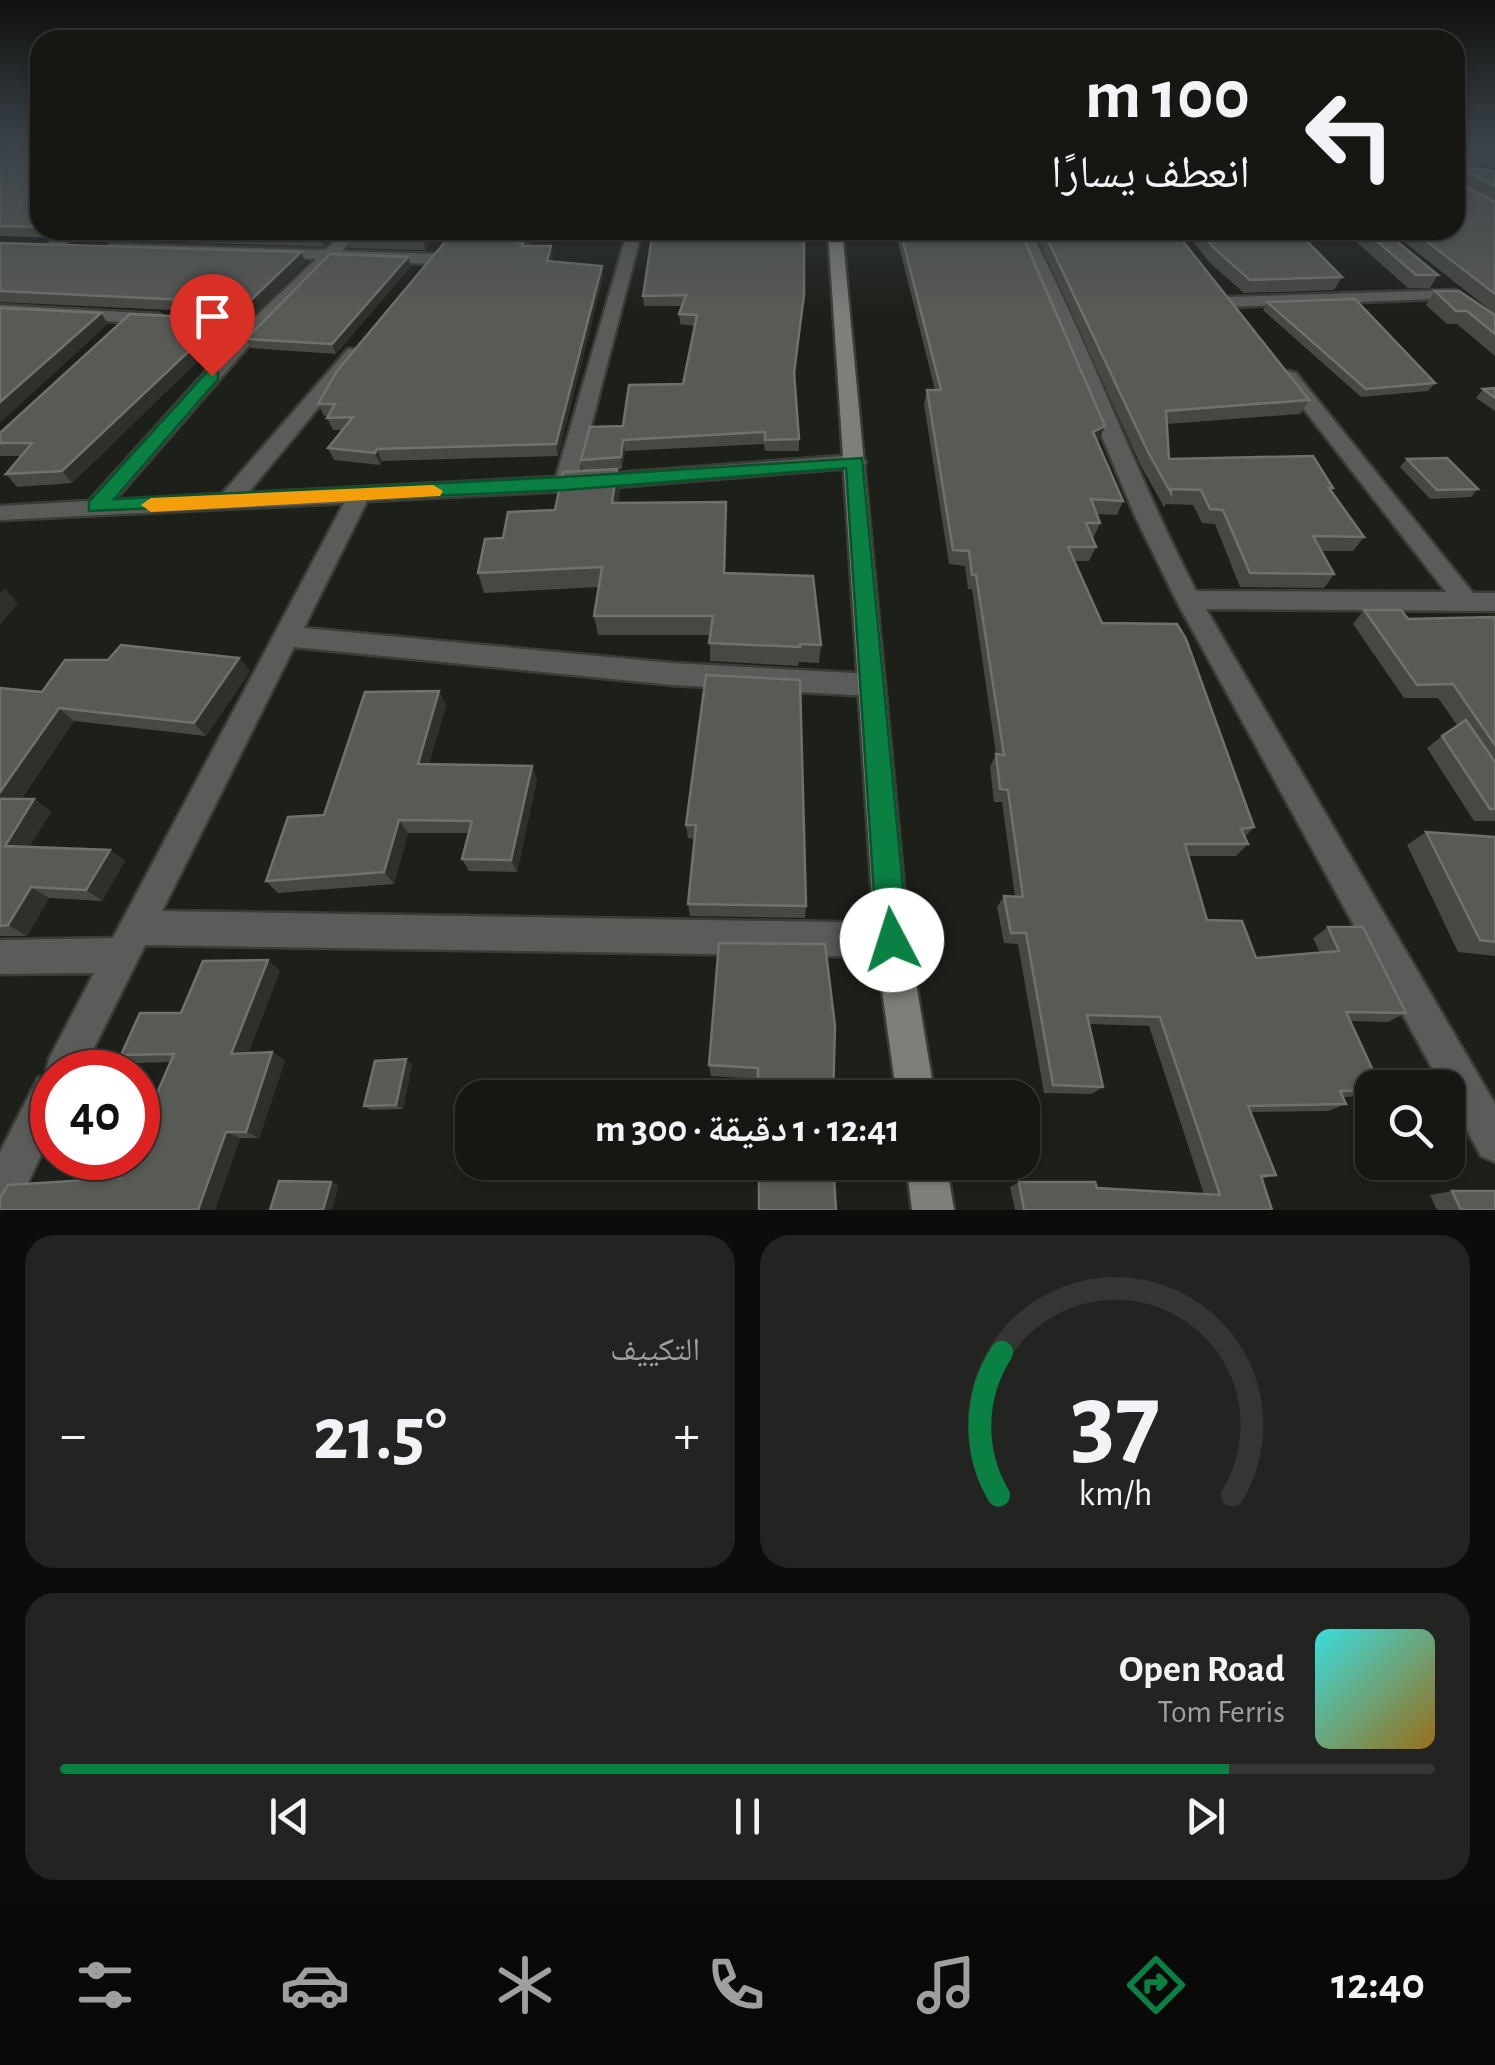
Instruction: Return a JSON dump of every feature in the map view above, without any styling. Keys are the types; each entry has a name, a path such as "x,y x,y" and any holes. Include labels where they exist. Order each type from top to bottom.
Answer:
{"street":[{"path":"54,246 62,240"},
{"path":"96,507 250,323 345,240"},
{"path":"565,484 632,240"},
{"path":"836,240 892,940 913,1080"},
{"path":"1027,240 1146,516 1188,600 1495,1142"},
{"path":"36,246 433,259"},
{"path":"1228,302 1462,301 1428,274"},
{"path":"0,310 122,324 185,320"},
{"path":"228,502 370,334"},
{"path":"1274,359 1466,601"},
{"path":"0,513 565,484 855,462"},
{"path":"73,1050 359,496"},
{"path":"1188,600 1495,602"},
{"path":"286,636 672,674 871,686"},
{"path":"0,957 128,941 892,940"},
{"path":"0,1195 30,1136"},
{"path":"929,1180 933,1210"}],"building":[{"path":"0,199 30,199 30,227 0,226"},
{"path":"1465,199 1495,202 1495,294 1425,240 1465,240"},
{"path":"447,240 525,240 521,246 551,246 547,261 602,266 556,444 377,449 375,453 328,448 353,417 327,418 335,404 318,404 337,371"},
{"path":"651,240 804,240 804,295 794,372 799,439 765,440 765,432 623,440 621,457 581,460 590,427 623,426 629,385 683,384 697,315 679,314 686,295 643,296"},
{"path":"903,240 1024,240 1105,426 1093,432 1123,501 1091,499 1100,523 1086,523 1096,547 1068,547 1102,623 1177,624 1186,639 1254,827 1241,829 1248,844 1185,844 1207,920 1242,921 1256,958 1339,951 1328,927 1363,927 1406,1013 1346,1012 1373,1070 1355,1070 1355,1091 1340,1091 1346,1104 1248,1106 1276,1175 1261,1176 1272,1210 1024,1210 1019,1182 1095,1182 1097,1188 1220,1195 1160,1017 1087,1015 1103,1087 1053,1085 1026,933 1011,933 1004,896 1023,897 1008,790 1000,789 996,754 1004,755 976,575 972,575 969,551 953,550 927,390 941,390"},
{"path":"1048,240 1182,240 1309,400 1166,411 1169,459 1313,456 1333,488 1329,488 1364,537 1313,536 1334,574 1250,573 1223,510 1210,509 1201,490 1171,489 1171,493"},
{"path":"1207,240 1306,240 1342,277 1250,280"},
{"path":"1376,240 1395,240 1438,275 1416,275"},
{"path":"0,243 301,252 248,303 0,291"},
{"path":"330,254 408,257 332,344 246,339"},
{"path":"1435,291 1459,291 1495,315 1495,334 1467,311 1456,311"},
{"path":"1355,299 1435,383 1366,389 1267,302"},
{"path":"0,308 101,313 0,402"},
{"path":"130,314 232,319 217,335 207,334 62,471 6,474 32,443 0,443 0,433"},
{"path":"1447,458 1478,489 1437,490 1407,459"},
{"path":"617,469 612,503 726,502 724,573 813,576 821,645 709,643 713,616 594,616 602,567 478,573 485,539 503,538 508,512 555,510 563,472"},
{"path":"1364,610 1401,610 1408,619 1495,617 1495,745 1453,684 1417,685"},
{"path":"121,645 239,658 194,723 59,708 0,792 0,688 42,692 65,660 108,660"},
{"path":"706,675 800,680 806,906 688,904 696,825 686,825"},
{"path":"439,691 418,764 532,766 511,860 462,859 472,821 399,820 384,872 266,881 288,817 324,815 365,692"},
{"path":"1466,720 1495,762 1495,809 1490,809 1442,736"},
{"path":"0,799 34,799 5,846 110,850 86,890 31,887 8,925 0,926"},
{"path":"1426,832 1495,837 1495,942 1480,940"},
{"path":"719,943 825,944 835,1026 834,1080 758,1080 758,1068 709,1065"},
{"path":"268,960 231,1054 272,1052 246,1132 226,1132 198,1210 0,1210 0,1198 8,1185 160,1180 160,1086 174,1054 123,1050 140,1013 181,1013 203,961"},
{"path":"406,1059 396,1105 364,1106 375,1061"},
{"path":"759,1180 834,1180 836,1210 759,1210"},
{"path":"279,1181 331,1182 323,1210 270,1210"},
{"path":"1452,1191 1495,1191 1495,1210 1461,1210"}],"slow traffic":[{"path":"151,505 433,491"}],"route":[{"path":"212,376 96,507 565,484 855,462 892,940"}]}
